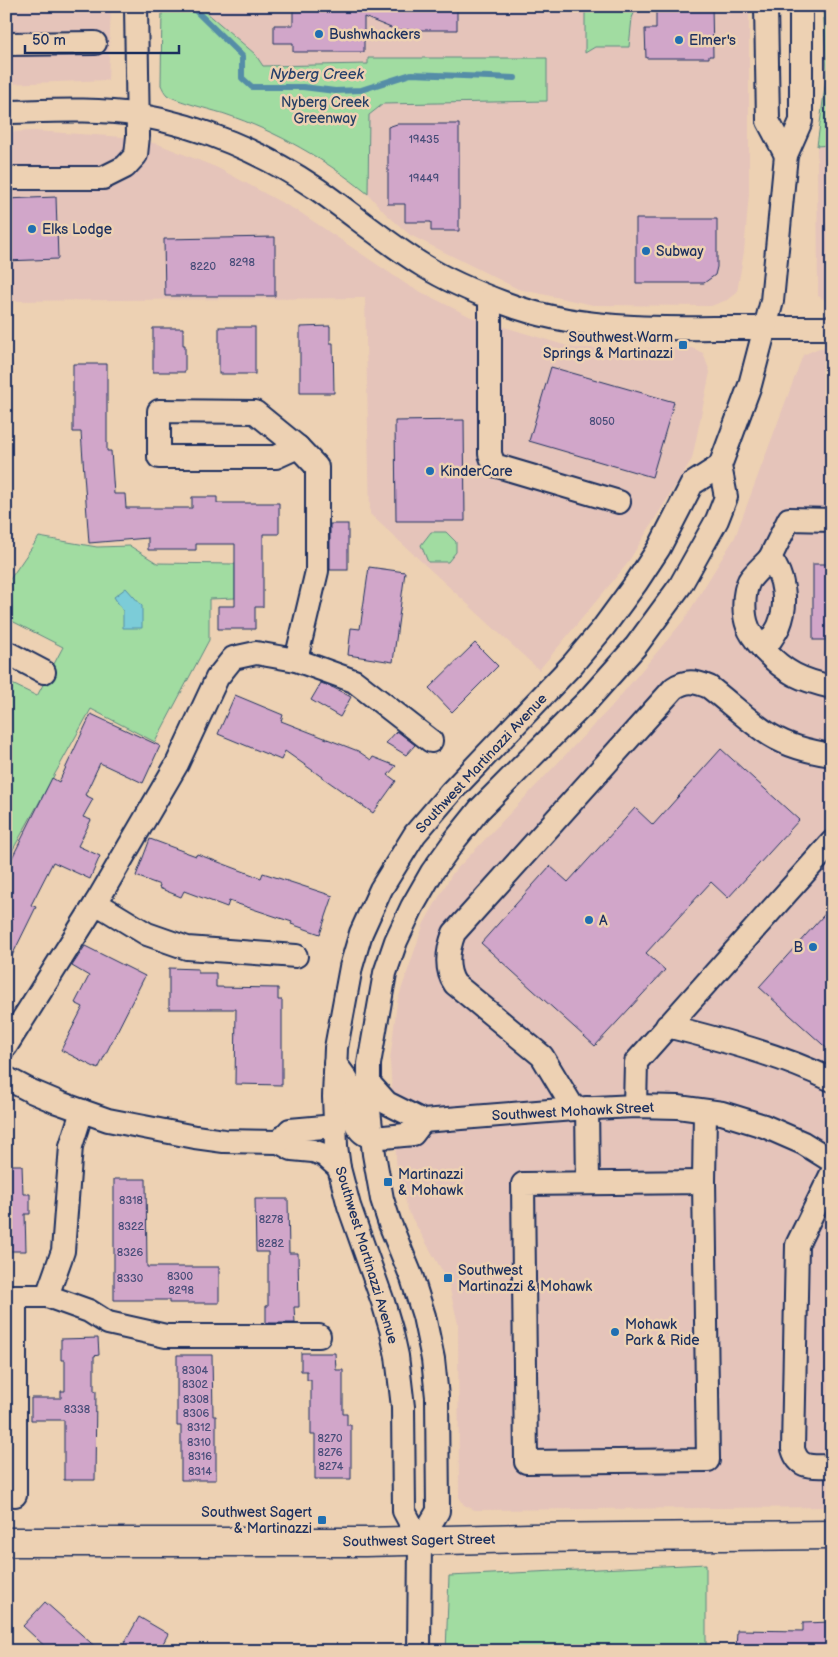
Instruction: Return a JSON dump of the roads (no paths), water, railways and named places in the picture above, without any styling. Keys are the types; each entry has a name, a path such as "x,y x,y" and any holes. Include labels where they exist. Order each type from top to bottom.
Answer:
{"main road":[{"name":"Southwest Sagert Street","path":"6,1542 420,1540 832,1535"}],"street":[{"path":"6,178 103,178 125,167 136,155 138,115 136,6"},
{"path":"766,6 768,121 786,155"},
{"path":"420,1540 438,1511 436,1379 424,1316 412,1278 382,1199 372,1136 369,1083 373,1037 385,974 396,941 412,907 432,872 479,810 588,700 636,646 659,616 698,555 726,497 720,466 750,385 772,301 786,155 801,121 800,6"},
{"path":"6,44 95,44"},
{"path":"6,112 76,111 138,115 179,125 237,145 316,188 383,239 425,267 490,298 556,319 609,326 652,328 832,328"},
{"path":"490,298 490,454 494,465 619,502"},
{"path":"296,660 317,571 317,467 298,447 255,412 160,411 158,457 276,457 298,447"},
{"name":"Southwest Martinazzi Avenue","path":"419,1651 420,1540 404,1511 402,1391 391,1328 349,1206 339,1168 335,1126 335,1063 349,974 361,933 381,889 415,834 451,792 572,665 603,628 660,548 692,484 720,466"},
{"path":"832,520 789,519 770,558 750,580 745,592 748,627 764,650 778,665 802,680 832,687"},
{"path":"764,650 779,625 784,603 784,586 776,566 770,558"},
{"path":"6,652 44,672"},
{"path":"6,1046 96,903 177,764 217,678 233,658 256,653 296,660 354,681 431,741"},
{"path":"588,1183 581,1108 542,1056 455,984 452,979 449,963 450,943 454,933 674,688 682,682 698,682 709,687 770,735 802,749 832,755"},
{"path":"635,1106 636,1062 832,842"},
{"path":"96,903 147,934 186,948 296,956"},
{"path":"668,1026 723,1040 806,1068 832,1080"},
{"path":"335,1063 350,1087 351,1106 359,1128 368,1135 413,1134 424,1121"},
{"path":"6,1078 31,1092 108,1120 194,1138 279,1142 292,1150 313,1151 324,1155 339,1168"},
{"name":"Southwest Mohawk Street","path":"369,1083 387,1104 424,1121 581,1108 635,1106 678,1107 722,1113 764,1126 803,1143 832,1161"},
{"path":"47,1296 63,1251 71,1146 82,1111"},
{"path":"704,1182 523,1184 526,1462 708,1460 704,1182 705,1111"},
{"path":"279,1142 290,1130 335,1126"},
{"path":"832,1173 796,1245 793,1449 796,1458 808,1466 832,1466"},
{"path":"15,1495 11,1296 47,1296 89,1311 108,1323 166,1336 319,1336"}],"water":[{"path":"126,588 142,606 142,628 123,628 123,611 114,597"}],"waterway":[{"name":"Nyberg Creek","path":"191,6 242,56 242,78 252,87 303,87 335,91 361,90 411,74 515,78"}],"place":[{"name":"Bushwhackers","path":"319,34"},
{"name":"Elmer's","path":"679,40"},
{"name":"Elks Lodge","path":"32,229"},
{"name":"Subway","path":"646,251"},
{"name":"Southwest Warm Springs & Martinazzi","path":"683,345"},
{"name":"KinderCare","path":"430,471"},
{"name":"A","path":"589,920"},
{"name":"B","path":"813,947"},
{"name":"Martinazzi & Mohawk","path":"388,1182"},
{"name":"Southwest Martinazzi & Mohawk","path":"448,1278"},
{"name":"Mohawk Park & Ride","path":"615,1332"},
{"name":"Southwest Sagert & Martinazzi","path":"322,1520"}],"park label":[{"name":"Nyberg Creek Greenway","path":"325,110"}]}
